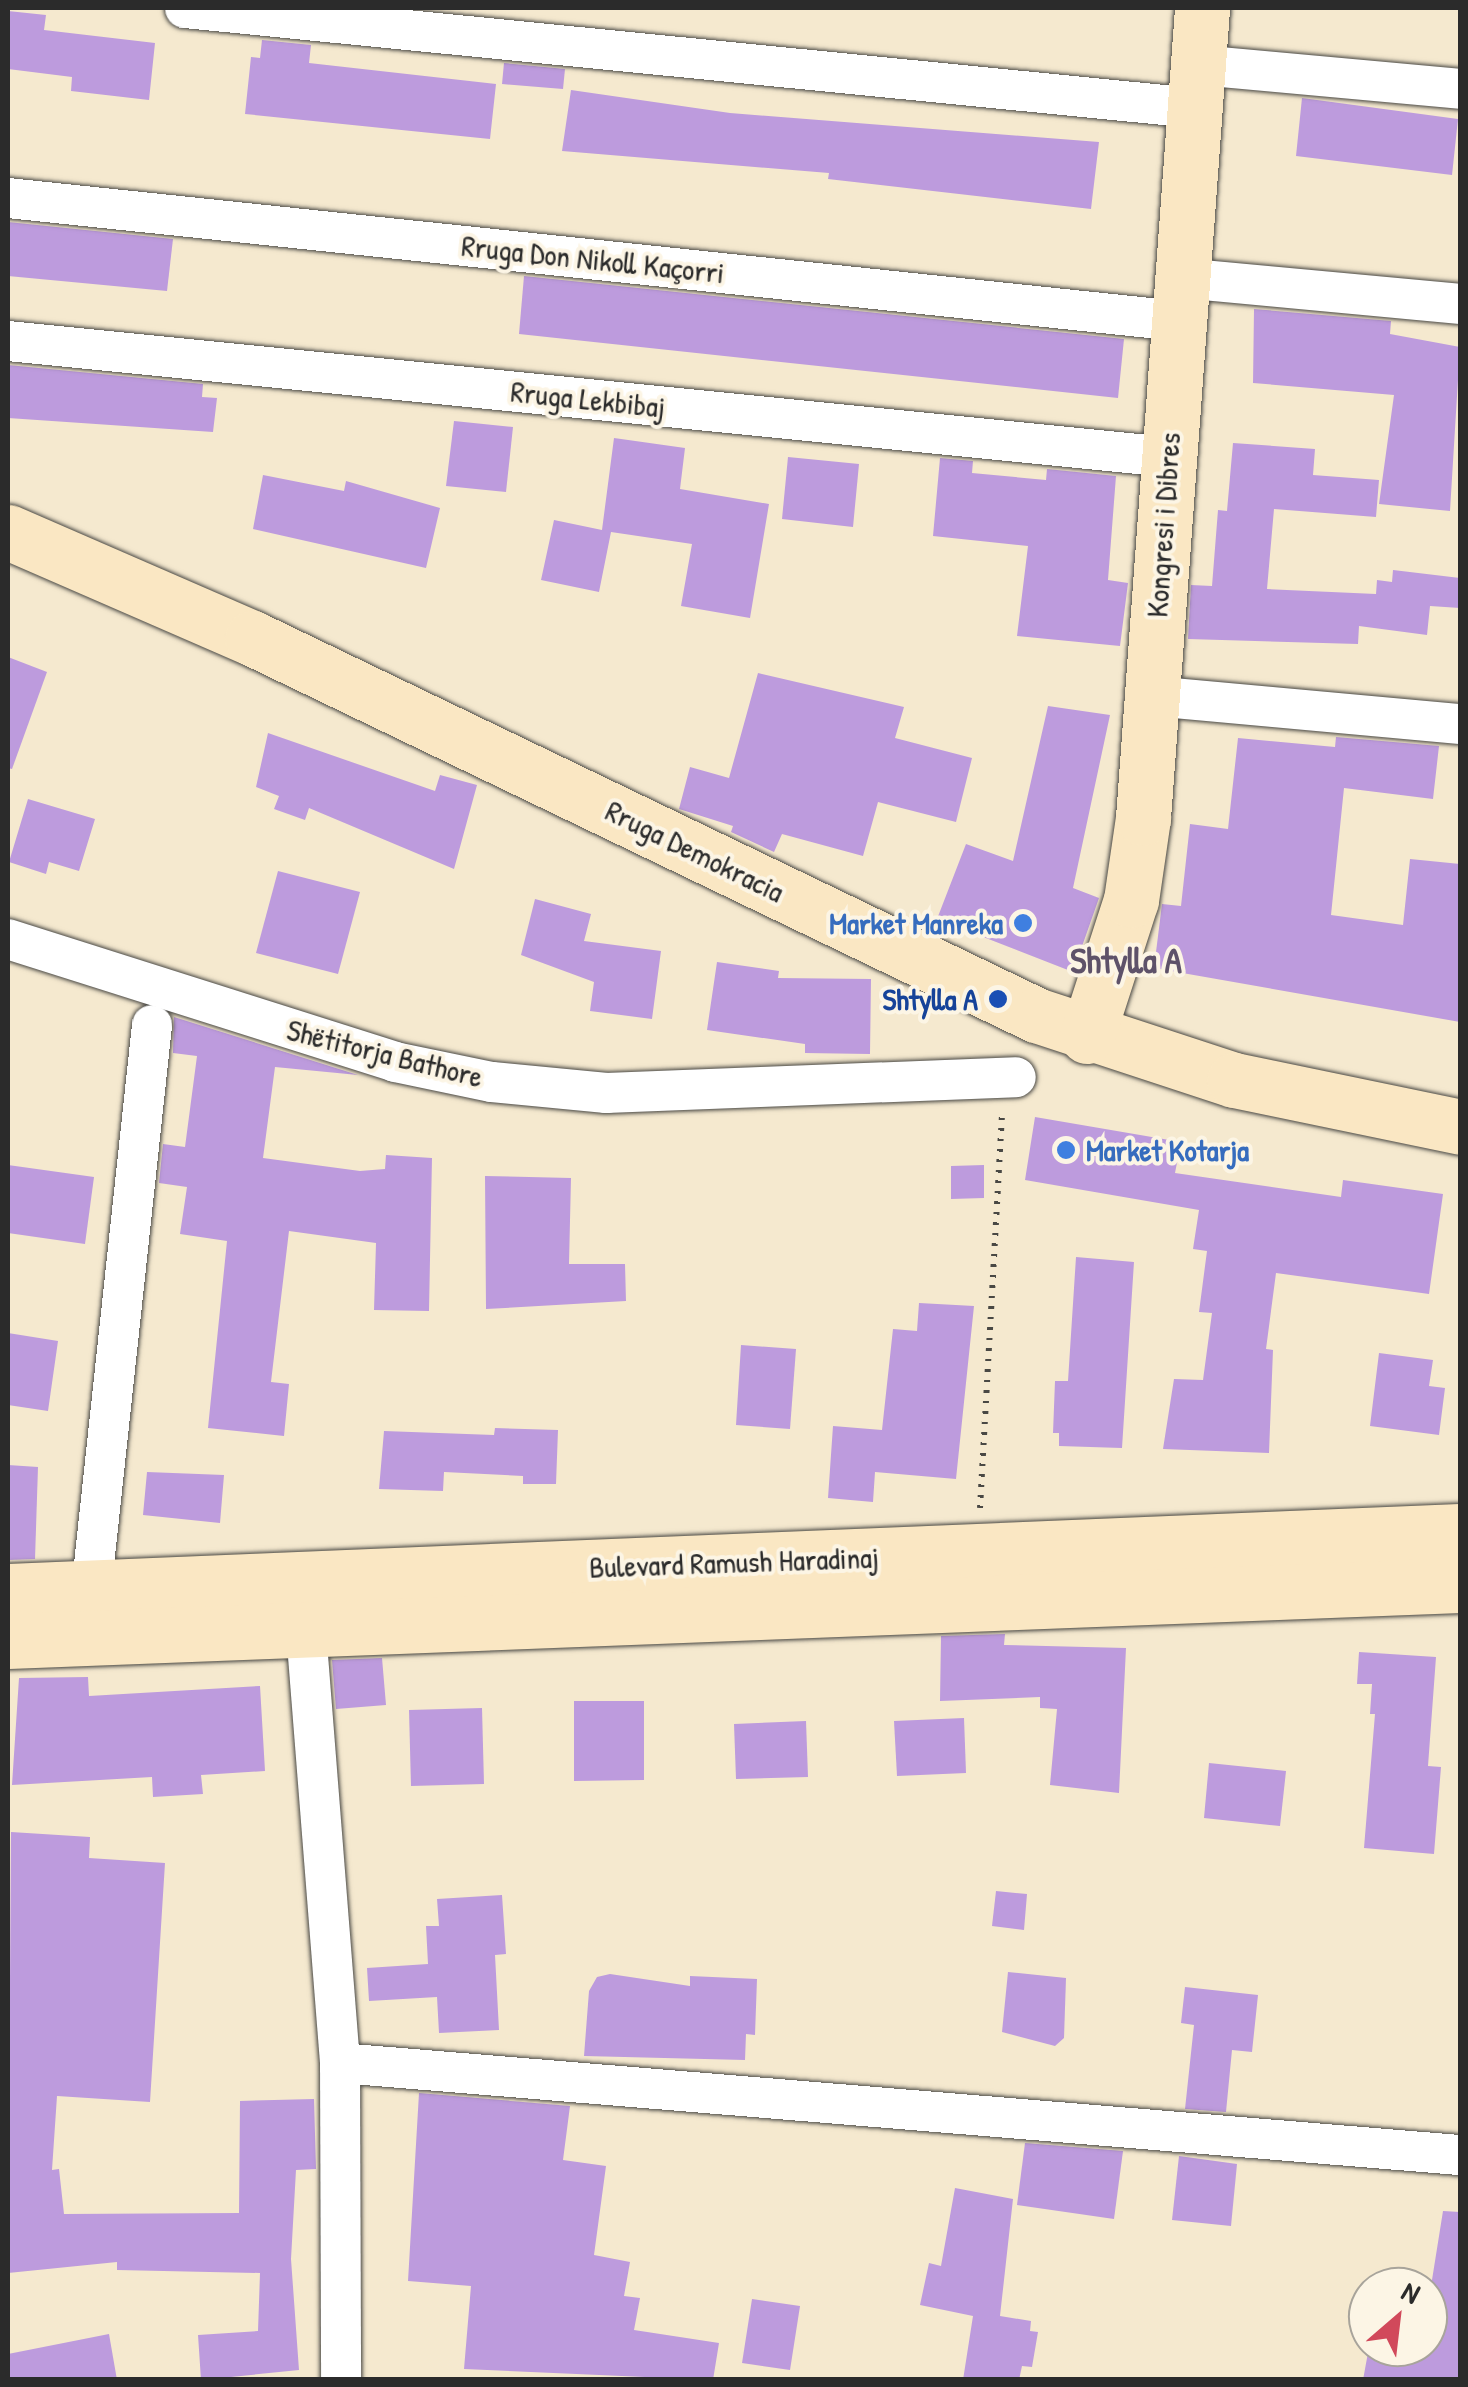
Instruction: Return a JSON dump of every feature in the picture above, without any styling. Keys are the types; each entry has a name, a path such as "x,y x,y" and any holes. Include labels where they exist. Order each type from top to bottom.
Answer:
{"street":[{"path":"185,8 1196,86 1460,88"},
{"name":"Kongresi i Dibres","path":"1087,1036 1131,900 1151,696 1202,8"},
{"name":"Rruga Don Nikoll Kaçorri","path":"8,198 1180,300 1460,304"},
{"name":"Rruga Lekbibaj","path":"8,340 1168,458"},
{"name":"Rruga Demokracia","path":"8,532 252,638 998,1000 1087,1036 1234,1080 1460,1127"},
{"path":"1151,696 1460,724"},
{"name":"Shëtitorja Bathore","path":"8,939 395,1062 492,1082 606,1093 1016,1076"},
{"path":"92,1583 152,1025"},
{"name":"Bulevard Ramush Haradinaj","path":"8,1641 304,1600 978,1552 1460,1531"},
{"name":"Bulevard Ramush Haradinaj","path":"8,1591 92,1583 304,1600 1460,1584"},
{"path":"304,1600 340,2063 341,2380"},
{"path":"340,2063 1460,2155"}],"path":[{"path":"978,1552 1002,1116 1016,1076"}],"building":[{"path":"8,11 46,15 44,30 155,43 149,100 71,91 72,77 8,69"},
{"path":"262,40 311,45 309,63 496,84 490,139 245,114 251,57 260,58"},
{"path":"504,63 565,69 563,89 502,84"},
{"path":"571,90 730,113 1099,142 1091,209 828,179 829,173 562,151"},
{"path":"1302,98 1458,119 1452,175 1296,156"},
{"path":"8,222 173,239 167,291 8,276"},
{"path":"524,276 1124,339 1118,398 519,334"},
{"path":"1254,309 1391,321 1390,334 1460,347 1450,511 1379,504 1394,395 1253,383"},
{"path":"8,365 203,384 202,397 217,398 213,432 8,418"},
{"path":"454,421 513,427 506,492 446,486"},
{"path":"614,438 685,448 680,489 769,504 750,618 681,606 692,544 611,532 599,592 541,580 554,520 602,530"},
{"path":"1233,443 1315,449 1313,475 1379,480 1376,517 1274,509 1267,589 1376,594 1377,580 1392,582 1393,570 1460,578 1460,608 1430,606 1427,635 1359,626 1358,644 1188,639 1191,585 1212,586 1218,510 1227,511"},
{"path":"788,457 859,464 853,527 782,519"},
{"path":"940,458 973,461 972,473 1046,480 1047,469 1116,476 1108,580 1128,583 1120,646 1017,636 1028,546 933,536"},
{"path":"263,475 344,491 346,481 440,508 426,568 253,529"},
{"path":"8,657 47,672 12,769 8,768"},
{"path":"758,673 904,707 895,738 972,758 956,822 878,802 863,856 782,834 774,852 731,832 733,826 679,809 690,767 729,778"},
{"path":"1048,706 1110,715 1073,888 1099,898 1073,972 937,919 966,844 1013,861"},
{"path":"268,733 435,791 440,775 477,785 454,869 309,808 305,820 274,809 279,796 256,787"},
{"path":"1336,737 1439,746 1433,799 1344,788 1331,915 1403,925 1410,859 1460,864 1460,1022 1154,968 1162,904 1181,906 1190,824 1228,829 1238,738 1335,747"},
{"path":"28,799 95,819 79,871 49,862 46,874 9,862"},
{"path":"278,871 360,892 338,974 256,953"},
{"path":"535,899 591,914 584,941 661,951 652,1019 590,1011 594,982 521,955"},
{"path":"717,962 779,971 778,978 871,979 870,1054 805,1053 805,1044 707,1030"},
{"path":"174,1017 358,1075 275,1067 263,1158 360,1171 385,1169 386,1155 432,1158 429,1311 374,1310 376,1243 289,1231 271,1382 289,1384 284,1436 208,1428 227,1241 180,1234 187,1187 159,1183 163,1144 185,1147 197,1056 173,1053"},
{"path":"1035,1117 1181,1142 1175,1173 1341,1197 1343,1180 1443,1194 1429,1294 1276,1273 1266,1349 1273,1350 1269,1453 1163,1449 1174,1379 1203,1380 1212,1313 1199,1312 1207,1251 1193,1249 1199,1210 1025,1180"},
{"path":"8,1165 94,1177 85,1244 8,1233"},
{"path":"984,1165 984,1198 951,1199 951,1166"},
{"path":"485,1176 571,1178 569,1264 625,1264 626,1301 486,1309"},
{"path":"1076,1257 1134,1262 1122,1448 1059,1446 1059,1433 1053,1433 1055,1381 1068,1381"},
{"path":"919,1303 974,1306 956,1479 875,1472 873,1502 828,1498 833,1426 882,1430 893,1329 917,1331"},
{"path":"8,1333 58,1341 48,1411 8,1405"},
{"path":"741,1345 796,1349 790,1429 736,1425"},
{"path":"1379,1353 1433,1360 1429,1386 1445,1388 1439,1435 1370,1426"},
{"path":"495,1428 558,1430 556,1484 523,1484 523,1476 444,1472 443,1491 379,1489 384,1431 494,1435"},
{"path":"8,1465 38,1467 35,1559 8,1560"},
{"path":"147,1472 224,1475 220,1523 143,1515"},
{"path":"1005,1634 1004,1645 1126,1648 1119,1793 1050,1785 1057,1709 1040,1708 1040,1697 940,1701 941,1636"},
{"path":"1359,1652 1436,1657 1428,1766 1441,1767 1434,1854 1364,1848 1375,1714 1370,1714 1372,1684 1357,1684"},
{"path":"382,1658 386,1705 336,1709 332,1660"},
{"path":"88,1677 89,1696 260,1686 265,1771 201,1775 203,1794 153,1797 152,1777 12,1785 19,1678"},
{"path":"574,1701 644,1701 644,1780 574,1781"},
{"path":"482,1708 484,1784 411,1786 409,1710"},
{"path":"964,1718 966,1773 897,1776 894,1721"},
{"path":"806,1721 808,1777 736,1779 734,1724"},
{"path":"1209,1763 1286,1771 1280,1826 1204,1818"},
{"path":"11,1832 90,1837 89,1858 165,1863 150,2102 57,2096 52,2170 59,2169 64,2214 239,2213 240,2101 314,2099 316,2169 296,2170 291,2259 299,2370 201,2380 198,2335 258,2331 260,2273 117,2270 117,2262 8,2273"},
{"path":"996,1891 1027,1894 1024,1930 992,1926"},
{"path":"502,1895 506,1954 495,1955 499,2030 439,2033 437,1997 369,2001 367,1968 428,1964 426,1926 439,1926 437,1899"},
{"path":"1008,1972 1066,1978 1064,2038 1055,2046 1002,2032"},
{"path":"610,1974 690,1986 690,1976 757,1979 755,2035 746,2034 745,2060 584,2056 589,1991 597,1977"},
{"path":"1185,1987 1258,1995 1252,2052 1232,2050 1226,2112 1185,2109 1194,2025 1181,2023"},
{"path":"419,2093 570,2106 563,2160 606,2166 594,2255 630,2262 624,2296 640,2298 634,2330 719,2343 713,2380 464,2369 471,2286 408,2281"},
{"path":"1025,2143 1123,2151 1114,2219 1017,2205"},
{"path":"1179,2156 1237,2164 1231,2226 1172,2220"},
{"path":"955,2188 1013,2199 1000,2316 1031,2321 1030,2331 1038,2332 1032,2367 1022,2366 1019,2380 963,2380 973,2316 920,2305 929,2263 941,2266"},
{"path":"1443,2211 1460,2212 1460,2380 1363,2380 1365,2367 1448,2367 1448,2267 1434,2267"},
{"path":"752,2299 800,2306 790,2370 742,2363"},
{"path":"109,2334 117,2380 8,2380 8,2354"}],"place":[{"name":"Market Manreka","path":"1023,923"},
{"name":"Shtylla A","path":"998,999"},
{"name":"Market Kotarja","path":"1066,1150"}],"district":[{"name":"Shtylla A","path":"1126,961"}]}
